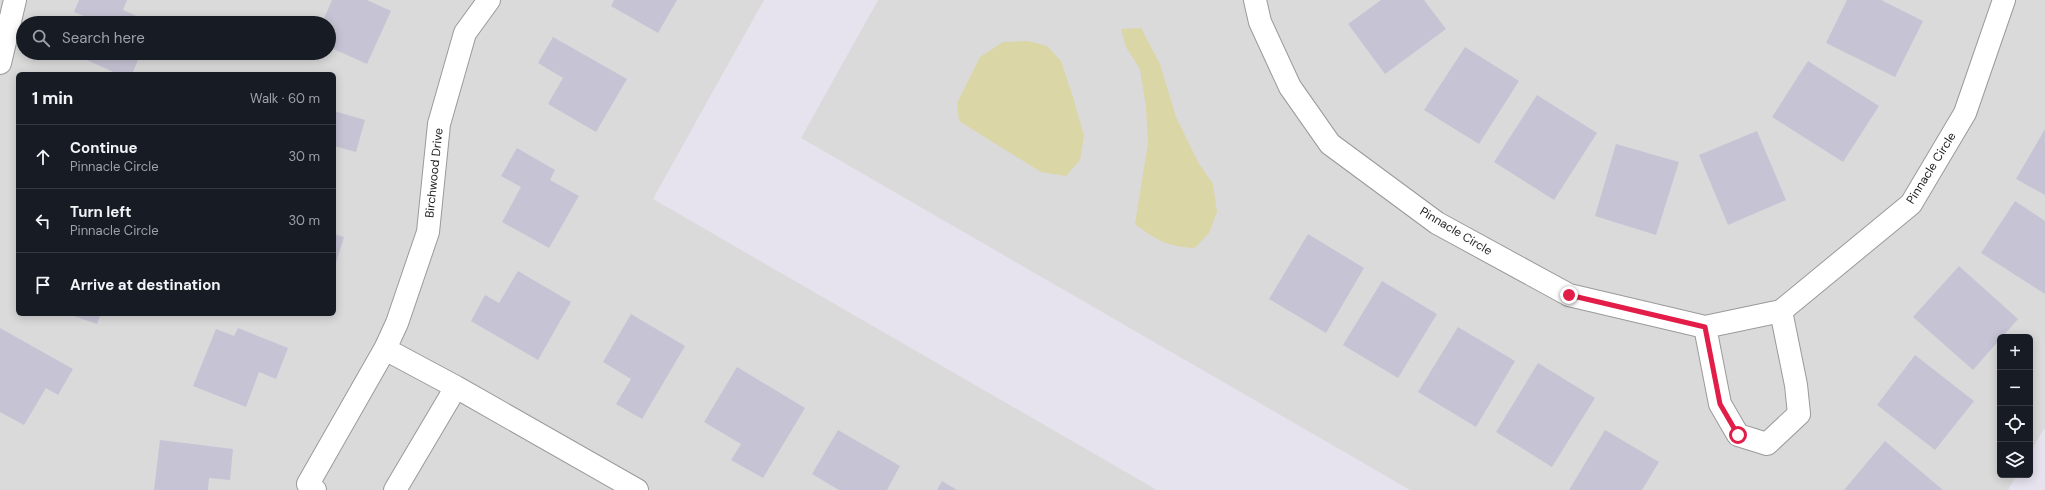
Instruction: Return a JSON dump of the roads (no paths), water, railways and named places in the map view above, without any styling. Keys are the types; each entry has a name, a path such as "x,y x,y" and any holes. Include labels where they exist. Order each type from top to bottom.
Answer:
{"street":[{"path":"0,63 15,0"},
{"name":"Birchwood Drive","path":"315,490 308,484 385,349 397,323 428,232 439,124 465,33 489,0"},
{"name":"Pinnacle Circle","path":"1255,0 1260,22 1290,87 1330,144 1437,223 1569,295 1705,327 1781,311 1911,204 1965,112 2004,0"},
{"path":"1705,327 1720,404 1738,435 1767,444 1799,414 1796,385 1781,311"},
{"path":"385,349 456,387 637,490"},
{"path":"395,490 456,387"}]}
